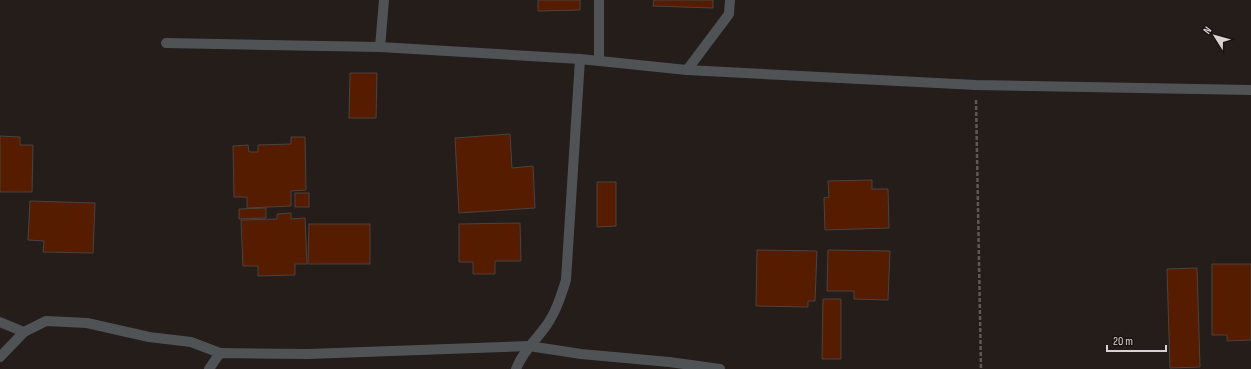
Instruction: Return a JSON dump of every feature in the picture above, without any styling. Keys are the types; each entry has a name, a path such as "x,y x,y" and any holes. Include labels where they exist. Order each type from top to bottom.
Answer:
{"street":[{"path":"380,47 384,0"},
{"path":"599,0 599,61"},
{"path":"687,70 729,14 730,0"},
{"path":"166,43 380,47 580,59 687,70 976,85 1251,90"},
{"path":"516,369 529,346 546,325 558,304 566,280 580,59"},
{"path":"0,357 24,332 46,321 86,323 149,337 191,342 220,353 308,354 529,346 582,354 669,362 720,369"},
{"path":"0,322 24,332"},
{"path":"210,369 220,353"}],"path":[{"path":"976,85 981,369"}],"building":[{"path":"538,0 580,0 580,10 538,11"},
{"path":"654,0 713,0 713,8 653,6"},
{"path":"350,73 377,73 376,118 349,118"},
{"path":"510,134 512,168 533,166 535,208 459,213 455,138"},
{"path":"0,136 20,137 20,145 33,145 32,192 0,192"},
{"path":"291,137 305,137 306,190 291,191 291,206 247,208 247,197 234,197 233,146 248,145 249,152 258,152 258,145 291,144"},
{"path":"872,180 872,189 888,189 889,228 825,230 824,198 829,197 828,181"},
{"path":"597,182 616,182 616,226 597,227"},
{"path":"295,193 309,193 309,207 295,207"},
{"path":"30,201 95,203 93,253 43,252 44,241 28,240"},
{"path":"266,208 266,218 239,219 239,209"},
{"path":"291,213 291,219 305,218 307,264 295,264 295,275 258,276 258,266 243,266 241,220 277,219 277,214"},
{"path":"520,223 521,261 495,261 495,274 473,274 473,262 459,262 459,224"},
{"path":"309,224 370,224 370,264 308,264"},
{"path":"757,250 817,251 815,301 808,301 808,307 756,306"},
{"path":"828,250 890,251 888,300 854,299 854,291 827,291"},
{"path":"1212,264 1251,264 1251,340 1227,341 1227,335 1212,335"},
{"path":"1197,268 1200,367 1170,368 1167,269"},
{"path":"823,299 841,299 841,359 822,359"}]}
